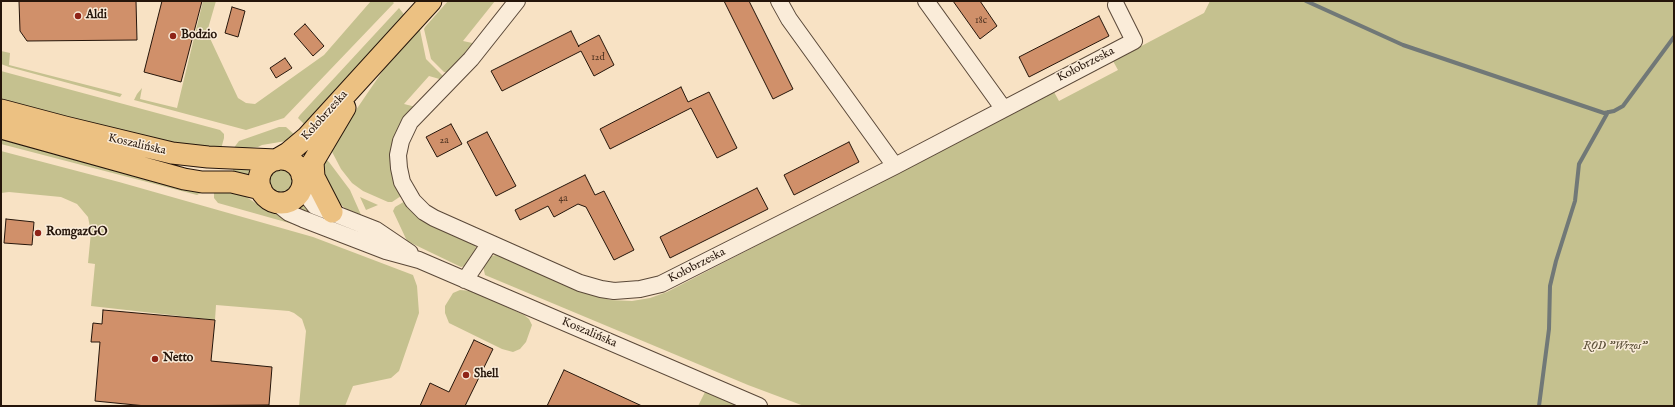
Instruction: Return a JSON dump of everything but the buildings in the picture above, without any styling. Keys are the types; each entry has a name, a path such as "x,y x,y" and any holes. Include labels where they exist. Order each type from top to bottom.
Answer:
{"main road":[{"name":"Kołobrzeska","path":"276,160 293,149 307,137 431,1"},
{"name":"Kołobrzeska","path":"305,175 370,67"},
{"name":"Koszalińska","path":"1,110 65,128 172,153 208,157 276,160"},
{"name":"Koszalińska","path":"1,128 184,179 202,182 232,182 268,195"},
{"path":"305,175 294,198 281,202 268,195 260,176 265,166 276,160 286,160 294,164 305,175 314,177 332,212"}],"street":[{"name":"Kołobrzeska","path":"517,1 470,59 410,122 401,141 398,155 398,168 402,182 408,195 419,207 434,218 590,287 614,291 627,291 661,284 895,166 1003,108 1134,41 1116,5"},
{"path":"779,1 789,19 895,166"},
{"path":"926,1 1003,108"},
{"name":"Koszalińska","path":"305,175 315,206 376,230 419,260"},
{"name":"Koszalińska","path":"268,195 289,212 303,219 386,250 419,260 759,406"},
{"path":"465,280 490,243"}],"green space":[{"path":"203,1 216,1 207,32 238,98 246,103 255,104 324,55 371,1 392,1 394,3 284,118 246,130 134,100 142,88 140,99 177,108"},
{"path":"448,1 495,1 463,41 477,44 450,73 444,72 431,59 424,29"},
{"name":"ROD \"Wrzos\"","path":"1210,1 1674,1 1674,406 804,406 748,385 485,275 483,266 489,257 499,254 581,290 610,300 632,301 650,298 667,292 1054,92 1059,101 1118,70 1113,61 1204,13"},
{"path":"399,8 406,17 306,126 298,118 300,115"},
{"path":"418,28 420,30 426,59 445,78 443,80 429,76 404,104 416,107 405,120 404,194 392,202 388,202 363,191 352,183 341,169 330,148 386,66"},
{"path":"1,51 10,53 9,65 122,94 120,97 9,67 1,64"},
{"path":"1,71 220,130 224,134 221,149 185,147 1,102"},
{"path":"279,127 286,127 296,136 286,141 258,147 233,149 239,141"},
{"path":"1,136 202,190 201,193 197,195 1,144"},
{"path":"1,151 119,182 313,237 413,275 417,286 419,313 399,371 391,378 353,386 345,406 299,406 306,331 302,319 294,313 289,311 216,305 215,320 91,306 95,264 88,263 91,232 88,217 77,204 61,197 9,192 1,193"},
{"path":"322,156 329,162 350,190 362,217 353,216 326,190"},
{"path":"233,164 258,165 252,178 233,174"},
{"path":"280,167 290,173 293,183 292,188 282,192 274,191 267,186 270,175"},
{"path":"214,190 242,194 269,212 310,225 307,228 218,203 214,198"},
{"path":"304,197 351,224 348,231 291,206 298,203"},
{"path":"360,197 378,205 366,210"},
{"path":"407,200 475,243 476,249 465,266 461,267 407,241 393,211 395,207"},
{"path":"460,290 472,291 524,315 529,319 532,325 526,342 520,349 513,352 502,349 449,323 445,313 445,306 453,293"},
{"path":"705,392 738,406 698,406"}],"waterway":[{"path":"1306,1 1403,45 1604,113 1614,111 1623,106 1674,37"},
{"path":"1539,406 1549,329 1550,286 1556,261 1575,201 1579,164 1608,112"}],"place":[{"name":"Aldi","path":"78,16"},
{"name":"Bodzio","path":"173,36"},
{"name":"RomgazGO","path":"38,233"},
{"name":"Netto","path":"155,359"},
{"name":"Shell","path":"466,375"}]}
